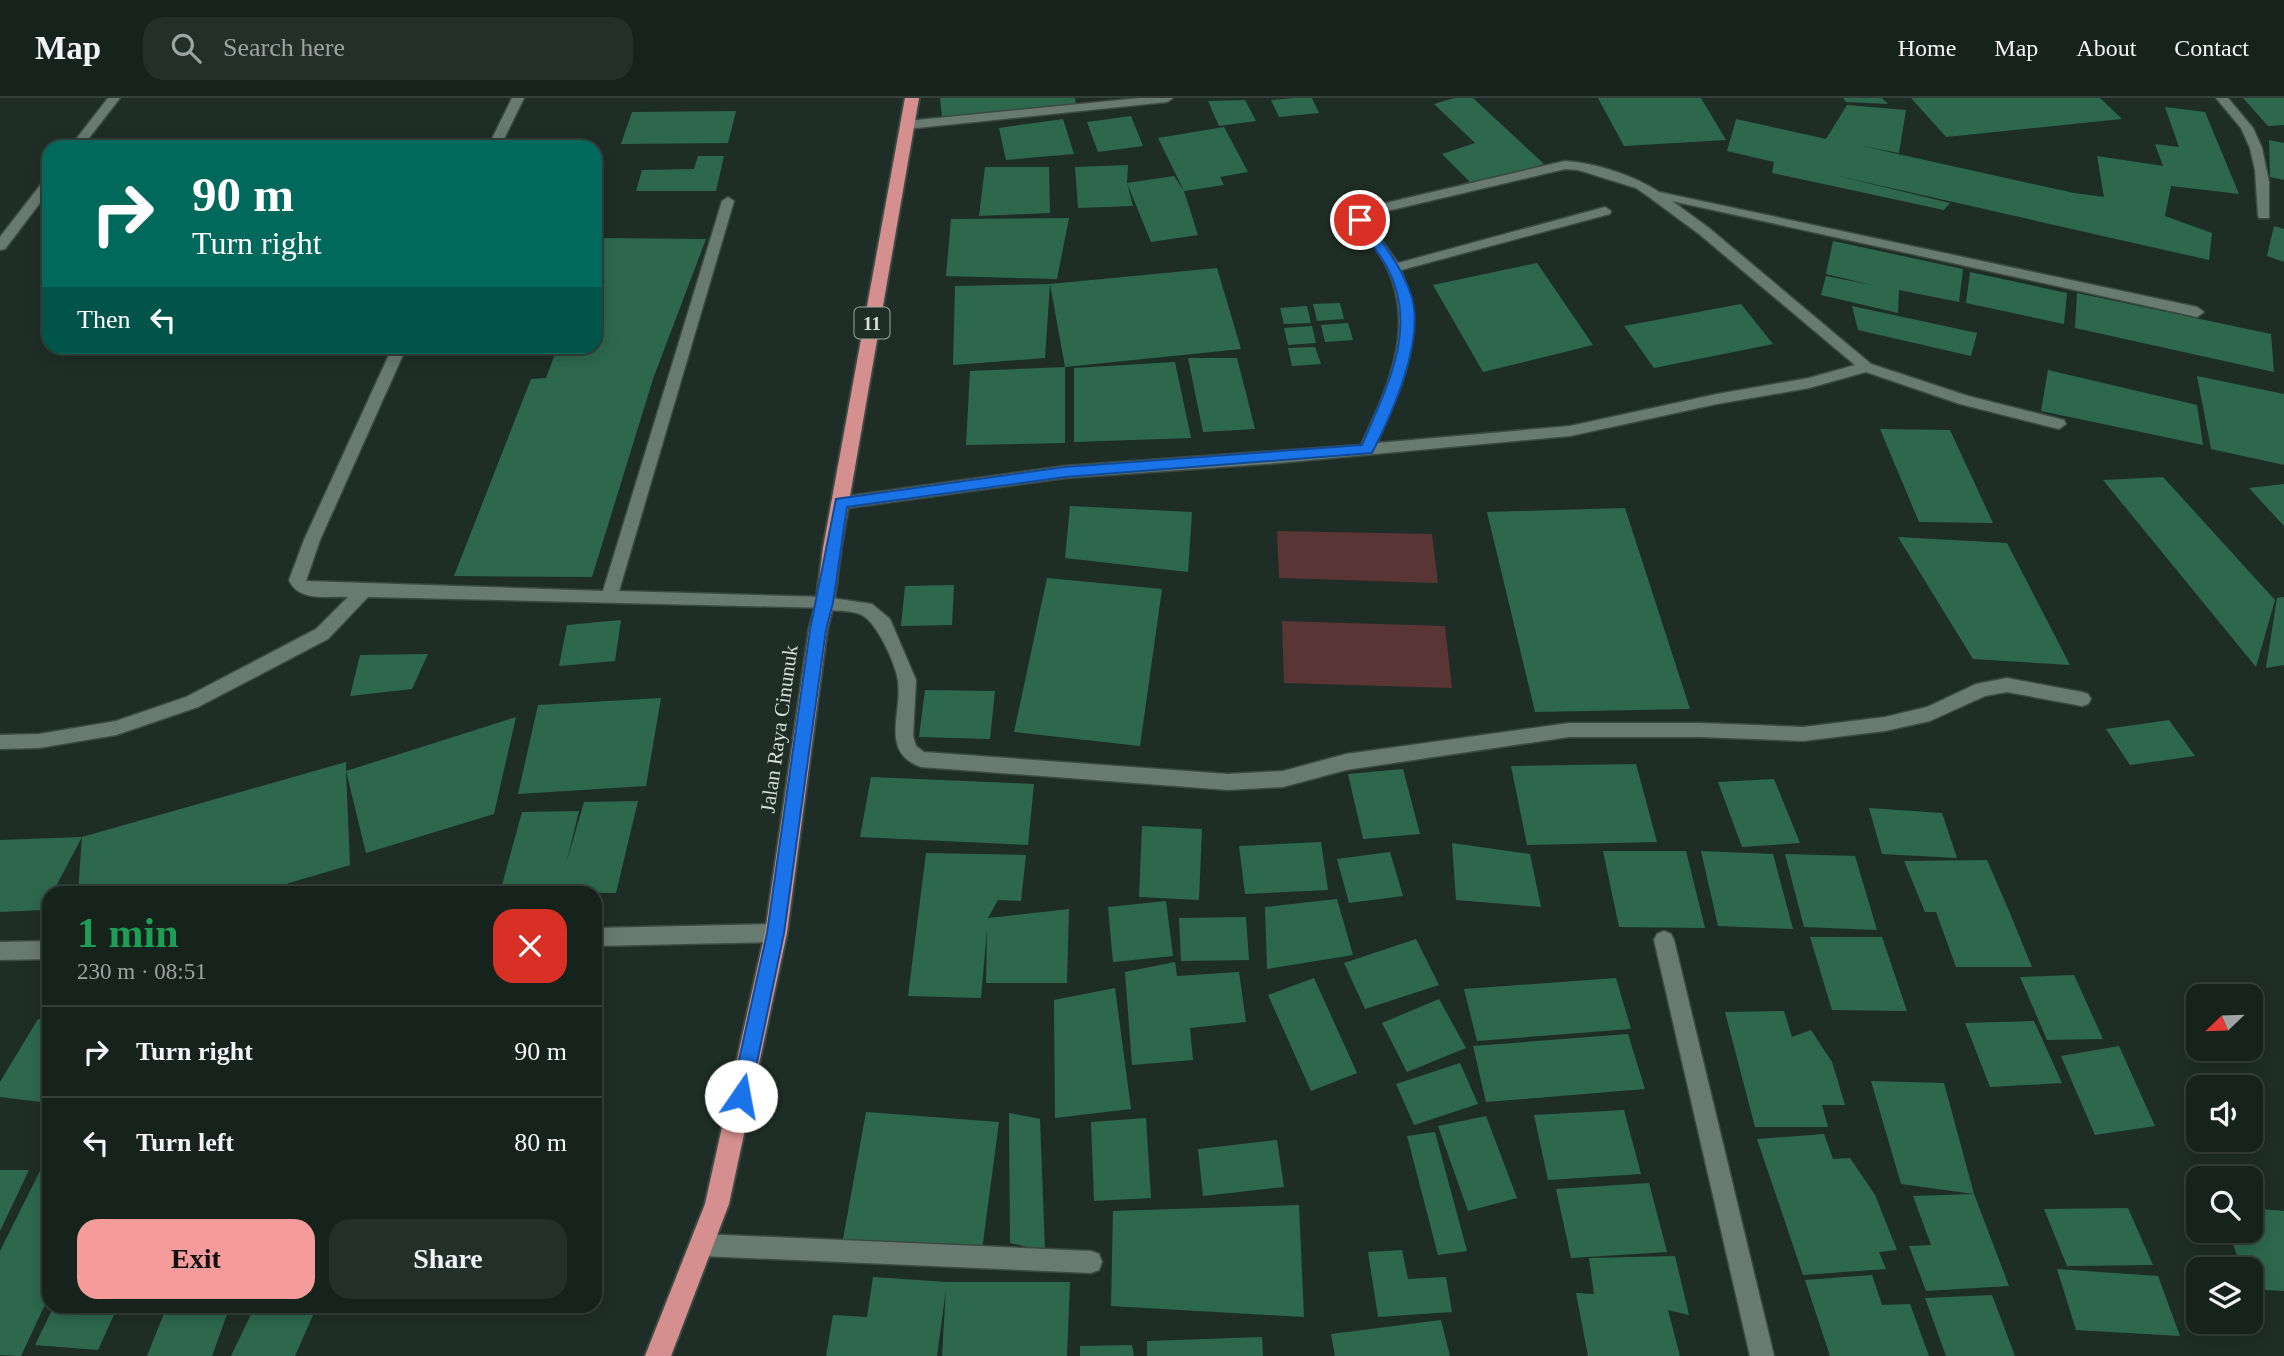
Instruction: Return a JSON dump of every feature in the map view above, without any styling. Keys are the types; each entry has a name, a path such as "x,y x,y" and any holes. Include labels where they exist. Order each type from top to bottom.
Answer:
{"highway":[{"name":"Jalan Raya Cinunuk","path":"658,1356 717,1204 776,933 818,630 825,603 912,98"}],"street":[{"path":"81,140 114,98"},
{"path":"497,140 518,98"},
{"path":"907,125 1167,98"},
{"path":"2222,98 2247,128 2259,157 2262,167 2264,215"},
{"path":"1367,449 1397,378 1409,320 1406,297 1394,268 1360,220 1365,212 1565,165 1579,166 1640,185 1654,194 1704,231 1866,367 1965,400 2059,424"},
{"path":"0,246 42,191"},
{"path":"1654,194 2197,312"},
{"path":"609,598 728,201"},
{"path":"1394,268 1605,211"},
{"path":"396,354 312,540 297,580 299,585 305,589 825,603 866,609 884,624 907,680 904,736 908,750 920,759 1228,782 1283,779 1346,762 1569,730 1699,730 1803,734 1885,724 1930,714 1982,690 2007,685 2082,699"},
{"path":"841,503 1065,472 1570,431 1717,399 1809,383 1866,367"},
{"path":"0,743 39,741 116,728 192,702 322,634 364,591"},
{"path":"602,937 776,933"},
{"path":"1664,940 1762,1356"},
{"path":"0,951 42,950"},
{"path":"702,1245 1091,1262"}],"shaded area":[{"path":"1277,531 1432,534 1438,583 1279,578"},
{"path":"1282,621 1445,626 1452,688 1284,683"}],"building":[{"path":"940,98 1075,98 1076,104 942,117"},
{"path":"1312,98 1319,113 1279,117 1271,100"},
{"path":"1454,98 1473,98 1544,164 1473,185 1442,154 1475,143 1434,104"},
{"path":"1598,98 1701,98 1726,140 1624,146"},
{"path":"1843,98 1882,98 1888,104 1846,102"},
{"path":"1911,98 2100,98 2122,119 1946,137"},
{"path":"2243,98 2284,98 2284,125 2268,126"},
{"path":"1245,100 1256,121 1219,126 1208,101"},
{"path":"1847,105 1906,110 1899,153 1862,146 2074,193 2104,197 2097,156 2163,166 2155,144 2179,147 2165,107 2205,112 2239,194 2171,186 2165,216 2212,233 2209,260 1834,175 1950,203 1944,210 1772,173 1774,162 1727,151 1736,119 1826,139"},
{"path":"736,111 728,143 621,144 632,112"},
{"path":"1131,116 1143,146 1098,152 1087,122"},
{"path":"1063,119 1074,154 1006,160 999,128"},
{"path":"1224,127 1248,172 1220,177 1224,185 1184,191 1158,138"},
{"path":"2269,140 2284,143 2284,180 2270,177"},
{"path":"698,156 724,156 716,191 636,191 642,170 694,169"},
{"path":"1128,165 1127,183 1133,206 1078,208 1075,167"},
{"path":"985,167 1049,167 1050,213 979,216"},
{"path":"1174,176 1184,191 1198,235 1151,242 1127,183"},
{"path":"1069,218 1057,279 946,276 951,219"},
{"path":"2274,226 2284,229 2284,262 2267,256"},
{"path":"602,238 706,239 653,379 592,577 454,576 531,379 546,378 555,354 602,354"},
{"path":"1833,241 1963,269 1959,302 1899,290 1898,313 1821,295 1826,276 1872,285 1826,274"},
{"path":"1537,263 1593,345 1483,372 1433,285"},
{"path":"1217,268 1241,349 1065,367 1050,284"},
{"path":"1970,272 2067,293 2064,324 1966,303"},
{"path":"1050,284 1045,358 953,365 955,286"},
{"path":"2077,293 2271,334 2274,372 2075,328"},
{"path":"1340,303 1344,319 1317,321 1313,304"},
{"path":"1741,304 1773,344 1654,368 1624,326"},
{"path":"1307,306 1311,323 1284,324 1280,308"},
{"path":"1852,306 1977,333 1971,356 1858,330"},
{"path":"1348,323 1353,340 1325,342 1321,325"},
{"path":"1312,326 1316,343 1288,345 1284,328"},
{"path":"1315,347 1321,364 1292,366 1288,348"},
{"path":"1188,358 1237,358 1255,429 1203,432"},
{"path":"1175,362 1191,438 1074,442 1074,368"},
{"path":"1065,367 1065,443 966,445 970,371"},
{"path":"2048,370 2197,405 2203,445 2041,411"},
{"path":"2197,376 2284,394 2284,465 2211,449"},
{"path":"1880,429 1950,430 1993,523 1919,522"},
{"path":"2163,477 2275,600 2256,667 2103,480"},
{"path":"2284,484 2284,526 2249,488"},
{"path":"1070,506 1192,512 1188,572 1065,558"},
{"path":"1625,508 1690,709 1535,712 1487,512"},
{"path":"1898,537 2007,543 2070,665 1973,659"},
{"path":"1047,578 1162,589 1140,746 1014,732"},
{"path":"954,585 952,625 901,626 905,586"},
{"path":"2284,597 2284,665 2266,668 2277,598"},
{"path":"621,620 615,661 559,666 567,625"},
{"path":"428,654 412,689 350,696 360,655"},
{"path":"925,690 995,691 990,739 919,737"},
{"path":"661,698 646,786 518,794 538,705"},
{"path":"516,717 494,814 366,853 346,771"},
{"path":"2169,720 2195,756 2130,765 2106,729"},
{"path":"346,762 350,865 279,886 78,886 82,837"},
{"path":"1636,764 1657,842 1527,845 1511,766"},
{"path":"1403,769 1420,834 1363,839 1348,774"},
{"path":"871,777 1034,784 1028,845 860,837"},
{"path":"1774,779 1800,843 1742,847 1718,782"},
{"path":"638,801 616,893 602,893 602,886 502,886 522,812 579,811 566,864 584,802"},
{"path":"1869,808 1942,813 1957,858 1882,854"},
{"path":"1142,826 1202,829 1199,900 1139,897"},
{"path":"82,837 56,886 42,886 42,910 0,912 0,840"},
{"path":"1321,842 1328,890 1245,894 1239,846"},
{"path":"1452,843 1530,854 1541,907 1456,900"},
{"path":"1603,851 1686,851 1705,928 1619,927"},
{"path":"1701,851 1773,854 1793,929 1718,926"},
{"path":"1390,852 1403,896 1349,903 1337,859"},
{"path":"926,853 1026,855 1021,901 998,900 988,918 1069,909 1067,983 986,983 987,928 981,998 908,996"},
{"path":"1785,854 1855,856 1877,930 1804,927"},
{"path":"1987,860 2032,967 1956,967 1936,912 1925,912 1904,861"},
{"path":"1337,899 1353,955 1267,969 1265,907"},
{"path":"1166,901 1173,956 1113,962 1108,907"},
{"path":"1246,917 1249,960 1181,961 1179,918"},
{"path":"1810,937 1882,937 1907,1011 1832,1010"},
{"path":"1416,939 1439,985 1365,1009 1344,963"},
{"path":"1175,962 1177,976 1239,972 1246,1022 1190,1028 1193,1060 1132,1065 1125,972"},
{"path":"2074,975 2103,1039 2047,1040 2020,977"},
{"path":"1314,978 1357,1073 1311,1091 1268,995"},
{"path":"1616,978 1631,1029 1477,1041 1464,989"},
{"path":"1115,988 1131,1109 1055,1118 1054,1000"},
{"path":"1439,999 1466,1048 1407,1072 1382,1023"},
{"path":"1784,1011 1792,1037 1811,1030 1832,1062 1845,1105 1822,1105 1828,1127 1755,1127 1725,1012"},
{"path":"38,1019 42,1019 42,1102 0,1097 0,1082"},
{"path":"2034,1021 2062,1083 1990,1087 1965,1023"},
{"path":"1628,1034 1645,1089 1486,1102 1473,1046"},
{"path":"2119,1046 2155,1126 2095,1135 2061,1056"},
{"path":"1460,1063 1478,1104 1414,1125 1396,1084"},
{"path":"1871,1081 1944,1083 1974,1194 1901,1184"},
{"path":"1624,1110 1641,1174 1548,1180 1534,1115"},
{"path":"866,1112 999,1122 982,1250 843,1239"},
{"path":"1009,1113 1040,1119 1045,1251 1010,1243"},
{"path":"1486,1116 1517,1198 1468,1211 1438,1126"},
{"path":"1146,1118 1151,1198 1094,1201 1091,1122"},
{"path":"1435,1132 1467,1251 1438,1255 1407,1136"},
{"path":"1824,1134 1833,1159 1850,1158 1875,1195 1897,1250 1879,1252 1886,1269 1803,1275 1757,1139"},
{"path":"1277,1140 1284,1187 1203,1196 1198,1149"},
{"path":"0,1170 29,1170 0,1231"},
{"path":"42,1171 42,1311 21,1356 0,1355 0,1251"},
{"path":"1649,1183 1667,1252 1571,1258 1556,1189"},
{"path":"1974,1194 2009,1286 1926,1291 1909,1246 1931,1245 1913,1196"},
{"path":"1299,1205 1304,1317 1111,1306 1113,1211"},
{"path":"2128,1208 2153,1265 2067,1266 2044,1209"},
{"path":"2263,1209 2284,1211 2284,1291 2263,1290 2263,1257 2238,1257 2233,1243 2263,1243"},
{"path":"1402,1250 1408,1279 1446,1277 1452,1312 1378,1317 1368,1252"},
{"path":"1675,1256 1689,1315 1668,1310 1680,1356 1588,1356 1576,1293 1594,1294 1589,1258"},
{"path":"2057,1269 2158,1276 2180,1336 2076,1330"},
{"path":"1872,1275 1882,1305 1910,1304 1929,1356 1830,1356 1805,1280"},
{"path":"873,1277 947,1282 1070,1282 1067,1356 942,1356 946,1289 937,1356 826,1356 833,1315 867,1317"},
{"path":"1992,1295 2015,1356 1946,1356 1925,1298"},
{"path":"51,1313 115,1313 98,1350 35,1345"},
{"path":"164,1313 227,1313 212,1356 147,1356"},
{"path":"252,1313 314,1313 295,1356 231,1356"},
{"path":"1441,1320 1450,1356 1335,1356 1331,1334"},
{"path":"1262,1337 1263,1356 1147,1356 1147,1341"},
{"path":"1132,1345 1134,1356 1080,1356 1080,1346"}],"route":[{"path":"741,1096 776,933 818,630 841,503 1065,472 1278,458 1367,449 1397,378 1409,320 1406,297 1394,268 1360,220"}]}
